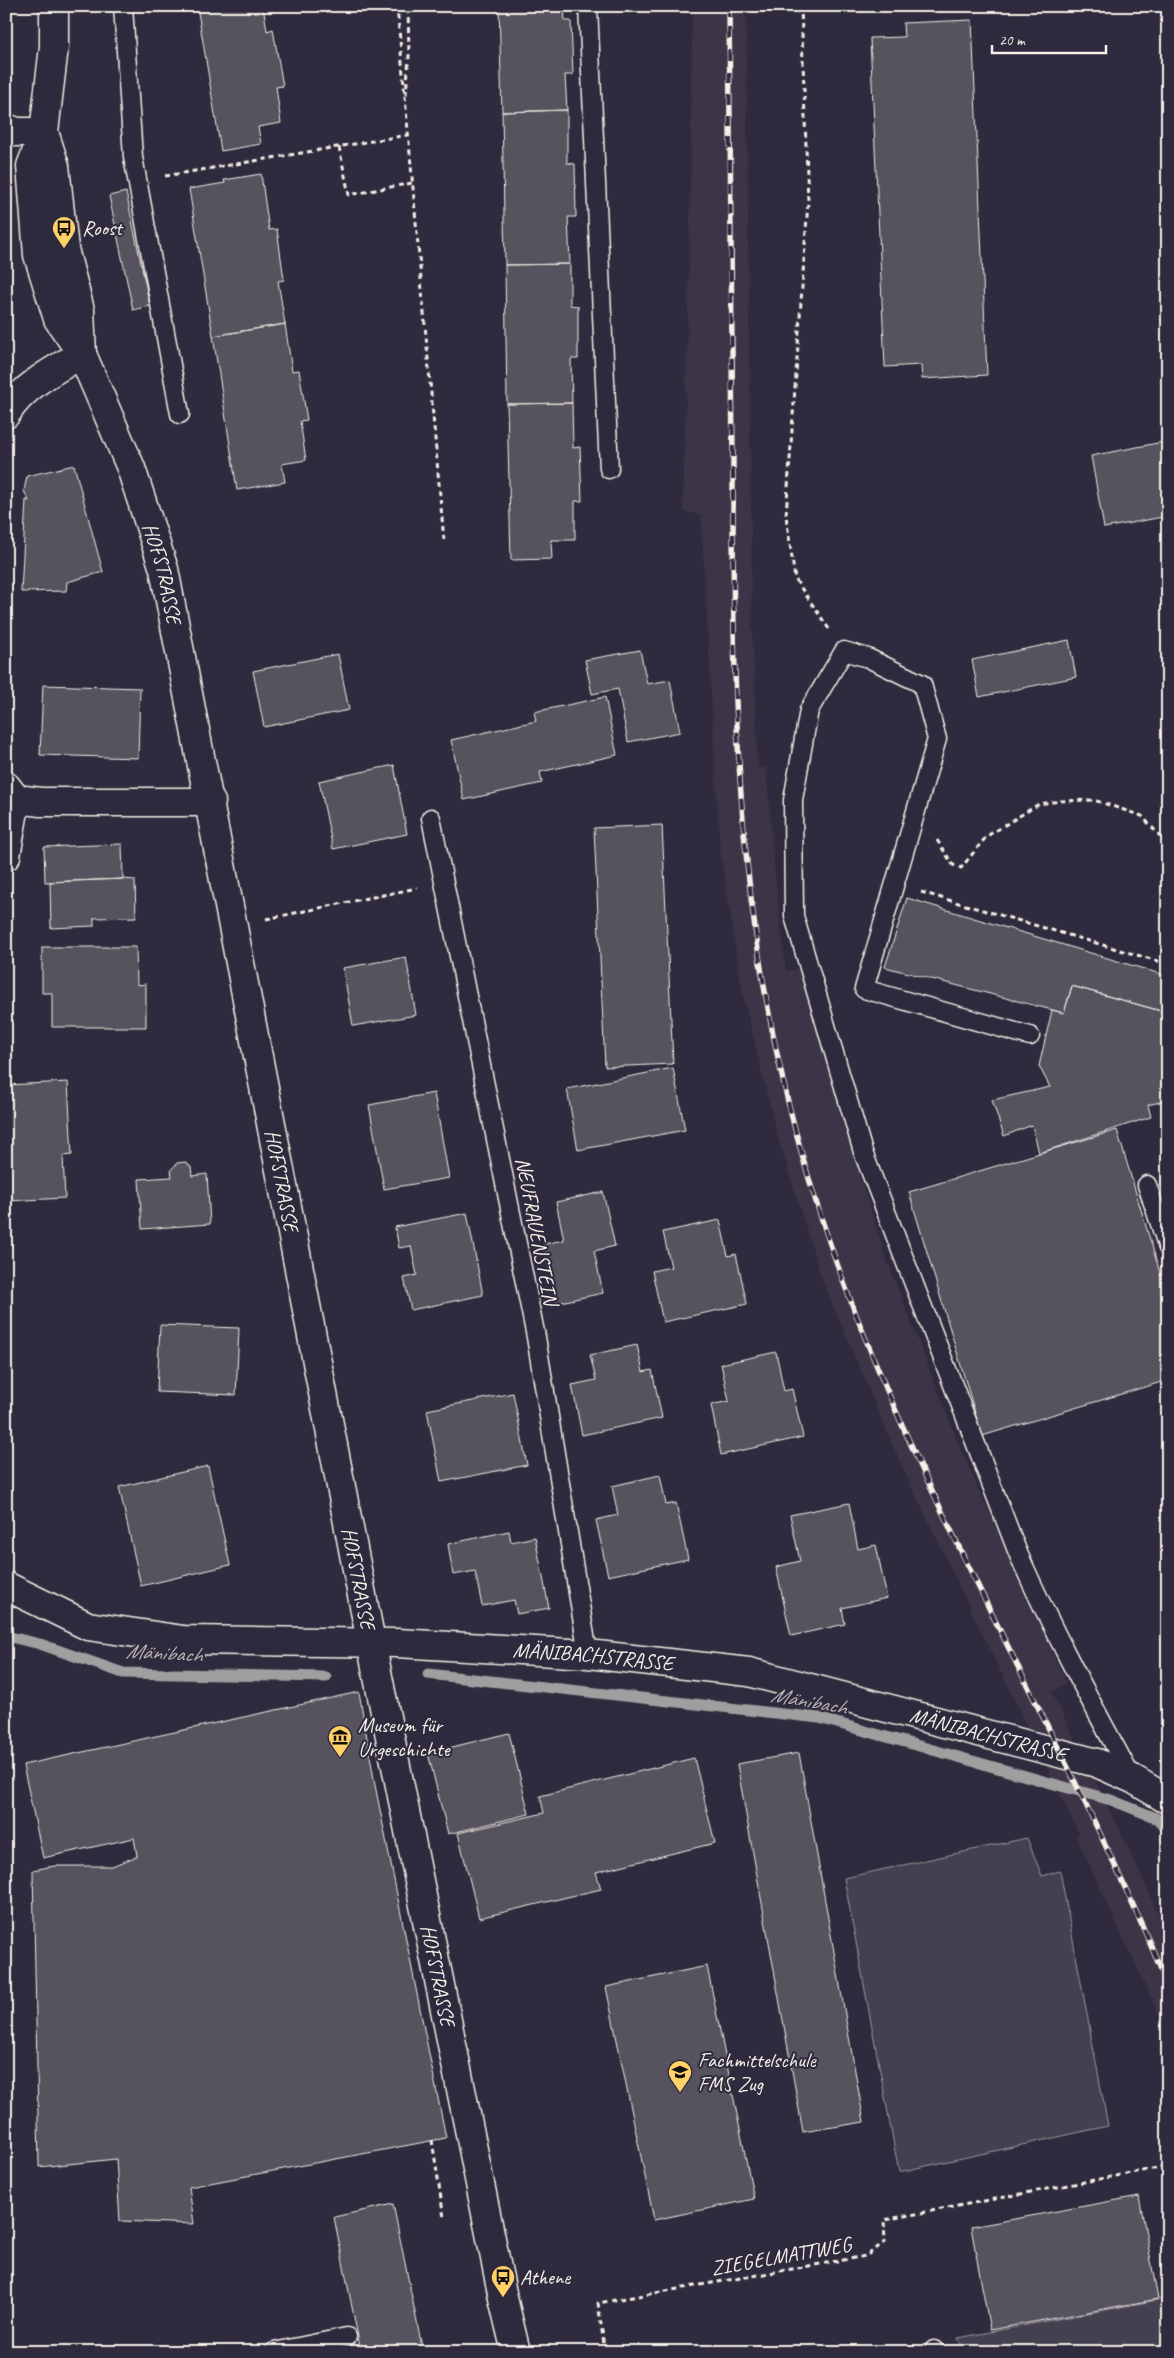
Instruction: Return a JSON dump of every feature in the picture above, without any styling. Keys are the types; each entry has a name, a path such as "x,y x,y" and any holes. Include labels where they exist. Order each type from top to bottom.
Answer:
{"street":[{"name":"HOFSTRASSE","path":"54,6 54,46 44,132 31,166 38,255 58,320 82,354 131,468 164,569 211,802 371,1642 502,2298 516,2352"},
{"path":"6,128 17,132 44,132"},
{"path":"6,414 15,401 43,377 82,354"},
{"path":"6,856 12,829 11,793 40,802 211,802"},
{"name":"MÄNIBACHSTRASSE","path":"6,1586 88,1626 183,1640 371,1642 588,1654 749,1672 1061,1752 1097,1763 1133,1779 1168,1800"}],"lane":[{"path":"122,6 133,157 180,414"},
{"path":"588,6 609,469"},
{"path":"1030,1036 864,989 937,740 922,684 868,658 844,651 809,710 793,800 794,916 863,1152 1018,1552 1044,1612 1133,1779"},
{"name":"NEUFRAUENSTEIN","path":"430,818 536,1337 588,1654"},
{"path":"1147,1185 1168,1248"},
{"path":"274,2352 347,2337"}],"path":[{"path":"397,6 444,541"},
{"path":"406,106 409,57 408,6"},
{"path":"801,6 808,202 786,516 795,579 844,651"},
{"path":"178,174 408,135"},
{"path":"339,147 349,194 412,183"},
{"path":"912,824 933,834 953,865 961,868 987,836 1039,804 1061,801 1094,800 1142,816 1168,845"},
{"path":"895,884 1168,964"},
{"path":"270,918 409,890"},
{"path":"432,2140 444,2218"},
{"name":"ZIEGELMATTWEG","path":"605,2352 598,2303 866,2256 885,2242 884,2220 1168,2166"}],"shaded area":[{"path":"692,6 746,6 752,625 758,768 766,767 775,875 786,971 801,968 841,1117 886,1258 963,1455 1066,1683 1052,1693 1129,1849 1168,1936 1168,2035 1076,1836 1079,1834 902,1467 821,1277 775,1127 742,991 720,849 701,515 683,511 690,219"},
{"path":"1027,1838 1042,1876 1060,1871 1108,2126 899,2172 844,1878"},
{"path":"1168,2298 1168,2352 965,2352 958,2338"}],"building":[{"path":"197,6 263,6 267,31 273,29 283,86 276,87 281,123 258,127 261,144 221,151"},
{"path":"499,6 564,6 565,21 571,21 573,75 565,75 567,110 502,112"},
{"path":"972,20 987,375 922,379 921,365 885,367 870,38 904,37 903,23"},
{"path":"567,110 567,163 575,164 576,217 568,217 570,264 505,265 502,112"},
{"path":"261,174 269,230 277,229 284,280 278,281 285,324 213,336 189,189 225,183 224,180"},
{"path":"126,192 150,306 133,310 109,196"},
{"path":"570,264 570,305 578,306 578,359 571,359 572,403 507,404 505,265"},
{"path":"285,324 292,371 299,370 307,420 300,421 306,460 282,464 285,482 237,490 213,336"},
{"path":"572,403 573,448 580,447 582,501 575,501 575,540 551,540 552,559 511,560 507,404"},
{"path":"1168,441 1168,516 1104,528 1091,456"},
{"path":"74,465 103,572 67,582 66,591 21,592 26,500 29,501 24,491 27,476"},
{"path":"1069,640 1076,677 979,697 972,660"},
{"path":"640,650 647,684 670,680 680,732 628,742 618,689 592,694 585,660"},
{"path":"338,654 349,710 264,727 253,671"},
{"path":"43,685 140,688 138,758 40,755"},
{"path":"605,697 617,755 540,772 542,783 464,800 451,740 536,721 534,712"},
{"path":"394,765 407,834 333,849 319,781"},
{"path":"662,825 673,1064 605,1067 594,828"},
{"path":"122,844 123,879 45,882 44,847"},
{"path":"135,880 136,917 94,918 94,926 51,928 50,882"},
{"path":"907,898 1164,975 1168,974 1168,1013 1072,986 1064,1013 885,967"},
{"path":"42,947 136,947 137,985 146,984 146,1027 52,1027 52,993 42,993"},
{"path":"406,957 416,1015 353,1026 343,968"},
{"path":"1072,986 1168,1013 1168,1100 1148,1105 1151,1117 1039,1153 1032,1125 1004,1136 992,1100 1050,1087 1039,1066 1052,1010 1064,1013"},
{"path":"673,1068 685,1130 578,1150 567,1089"},
{"path":"68,1082 72,1155 63,1156 65,1198 6,1201 6,1085"},
{"path":"434,1093 449,1178 384,1189 369,1105"},
{"path":"1117,1130 1168,1299 1168,1380 982,1436 909,1192"},
{"path":"185,1162 191,1167 192,1176 207,1174 210,1224 142,1229 139,1179 172,1177 171,1170 177,1163"},
{"path":"603,1192 615,1246 594,1251 603,1293 556,1303 544,1244 564,1240 556,1202"},
{"path":"467,1213 483,1295 411,1310 404,1278 417,1275 411,1246 399,1248 395,1227"},
{"path":"720,1220 728,1256 736,1254 747,1304 663,1322 652,1271 671,1267 663,1232"},
{"path":"160,1325 239,1328 236,1395 157,1392"},
{"path":"637,1345 643,1372 652,1370 662,1418 582,1435 572,1385 596,1380 590,1355"},
{"path":"776,1352 784,1391 792,1389 803,1437 721,1455 711,1405 729,1401 721,1364"},
{"path":"513,1393 527,1465 441,1482 427,1410"},
{"path":"208,1466 230,1565 141,1586 119,1487"},
{"path":"660,1475 666,1505 676,1503 688,1559 608,1576 596,1520 618,1515 612,1486"},
{"path":"849,1503 858,1549 876,1545 887,1598 842,1608 845,1624 791,1636 776,1567 800,1561 790,1515"},
{"path":"509,1531 511,1542 535,1537 549,1608 517,1614 514,1600 482,1606 475,1571 453,1575 448,1544"},
{"path":"359,1692 375,1785 446,2138 189,2187 194,2224 120,2221 116,2159 39,2167 33,1870 54,1866 112,1866 137,1856 134,1838 43,1858 23,1765"},
{"path":"509,1733 529,1814 448,1834 428,1753"},
{"path":"799,1753 864,2122 803,2132 737,1764"},
{"path":"694,1758 715,1843 596,1872 601,1889 479,1918 458,1833 544,1813 540,1796"},
{"name":"Fachmittelschule FMS Zug","path":"707,1966 754,2199 654,2220 606,1987"},
{"path":"1139,2196 1158,2299 990,2330 971,2227"},
{"path":"393,2204 423,2352 361,2352 334,2217"}],"waterway":[{"name":"Mänibach","path":"6,1636 40,1644 123,1673 326,1677"},
{"name":"Mänibach","path":"428,1674 819,1718 1111,1800 1154,1817 1168,1829"}],"railway":[{"path":"729,6 733,576 737,726 749,884 767,1005 780,1065 810,1183 829,1241 865,1337 905,1431 948,1524 1084,1800 1168,1986"}],"place":[{"name":"Roost","path":"64,249"},
{"name":"Museum für Urgeschichte","path":"340,1758"},
{"name":"Fachmittelschule FMS Zug","path":"680,2093"},
{"name":"Athene","path":"503,2298"}]}
